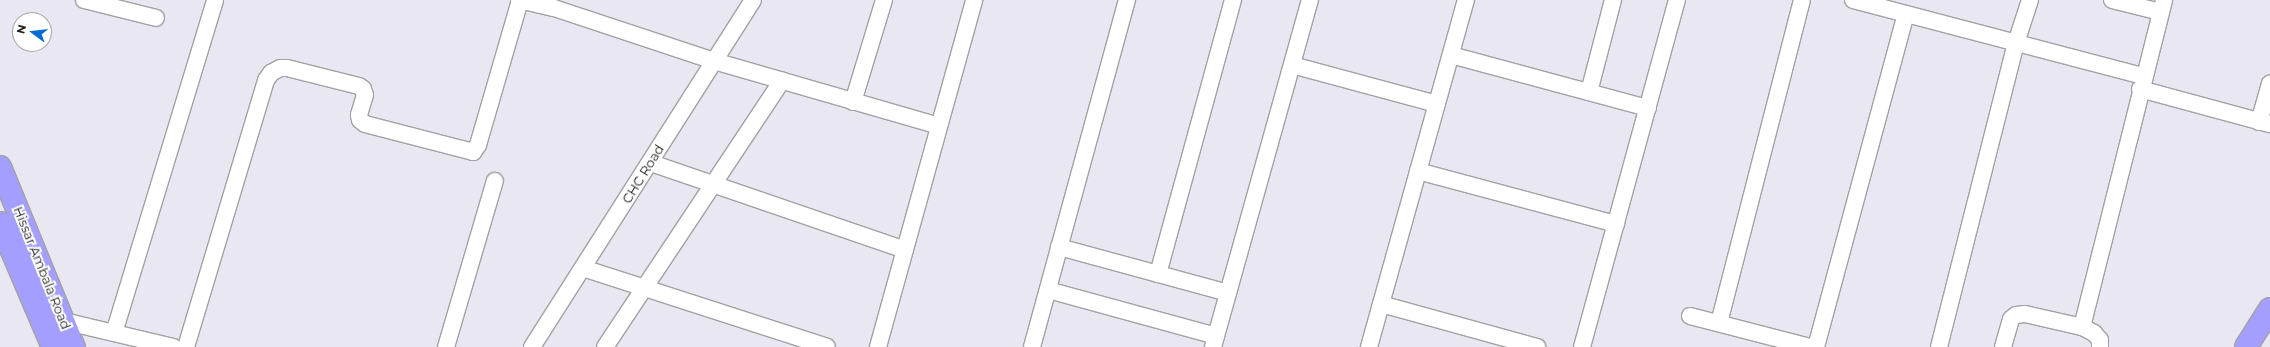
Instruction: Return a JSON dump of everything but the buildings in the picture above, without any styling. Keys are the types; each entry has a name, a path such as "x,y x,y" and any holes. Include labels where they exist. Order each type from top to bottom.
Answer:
{"main road":[{"name":"Hissar Ambala Road","path":"0,167 74,347"},
{"name":"Hissar Ambala Road","path":"0,223 53,347"},
{"path":"2246,347 2268,314"}],"street":[{"path":"114,333 215,0"},
{"path":"186,347 266,80 271,73 280,68 286,68 359,86 363,89 364,95 359,115 360,120 365,124 473,152 478,145 520,0 591,20 714,61 939,126"},
{"name":"CHC Road","path":"532,347 753,0"},
{"path":"853,102 884,0"},
{"path":"878,347 974,0"},
{"path":"1032,347 1126,0"},
{"path":"1158,274 1233,0"},
{"path":"1048,290 1215,341 1310,0"},
{"path":"1369,347 1466,0"},
{"path":"1589,92 1613,0"},
{"path":"1582,347 1677,0"},
{"path":"1719,323 1802,0"},
{"path":"1853,0 2016,43 2264,123 2270,84"},
{"path":"1939,347 2016,43 2030,0"},
{"path":"2082,327 2162,6 2112,0"},
{"path":"94,1 156,18"},
{"path":"1816,347 1906,14"},
{"path":"1451,55 1648,108"},
{"path":"1292,65 1437,104"},
{"path":"605,347 782,81"},
{"path":"650,163 905,250"},
{"path":"1418,171 1616,224"},
{"path":"446,347 495,181"},
{"path":"1059,247 1228,293"},
{"path":"583,268 827,347"},
{"path":"1381,304 1537,347"},
{"path":"2003,347 2011,319 2016,315 2025,314 2082,327 2094,333 2100,340 2100,347"},
{"path":"1690,316 1719,323 1765,341 1810,347"},
{"path":"63,321 173,347"}]}
